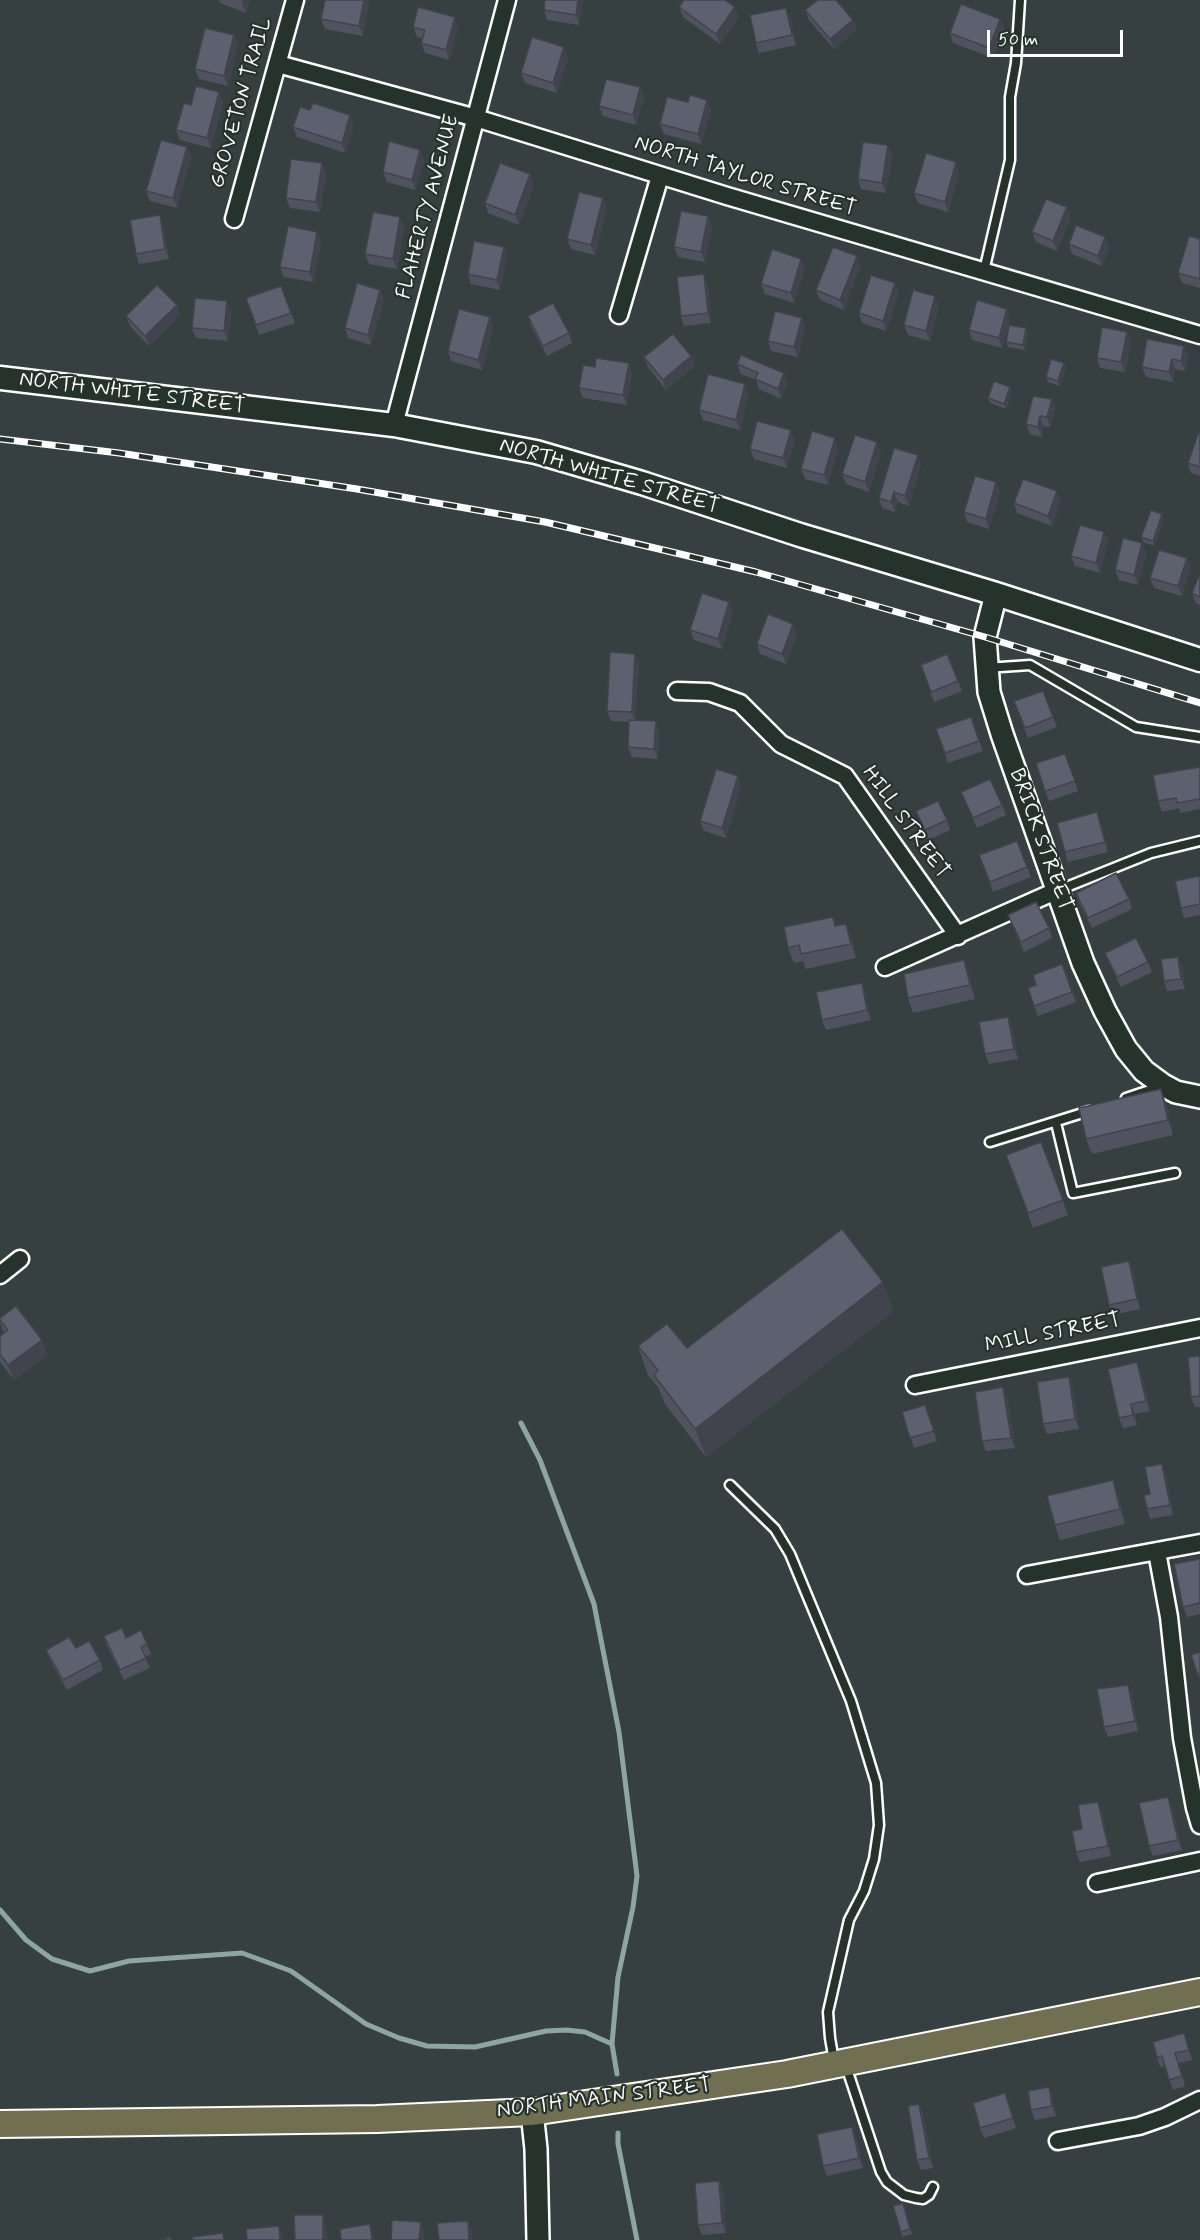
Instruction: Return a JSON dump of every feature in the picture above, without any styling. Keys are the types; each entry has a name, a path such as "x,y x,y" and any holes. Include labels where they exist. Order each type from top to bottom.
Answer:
{"main road":[{"name":"NORTH WHITE STREET","path":"0,378 394,425 536,452 642,483 1200,660"},
{"name":"NORTH MAIN STREET","path":"0,2124 377,2119 532,2112 787,2074 1200,1992"}],"street":[{"name":"GROVETON TRAIL","path":"234,219 295,0"},
{"name":"FLAHERTY AVENUE","path":"394,425 507,0"},
{"name":"NORTH TAYLOR STREET","path":"278,64 476,118 660,176 1200,335"},
{"path":"620,315 660,176"},
{"name":"BRICK STREET","path":"996,594 985,637 989,692 1083,963 1126,1049 1144,1071 1163,1085 1200,1097"},
{"name":"HILL STREET","path":"677,690 709,692 740,703 781,744 845,776 958,936"},
{"path":"885,967 1058,890"},
{"path":"0,1275 20,1259"},
{"name":"MILL STREET","path":"915,1385 1200,1328"},
{"path":"1027,1575 1200,1543"},
{"path":"1157,1552 1169,1617 1182,1738 1200,1825"},
{"path":"1096,1883 1200,1862"},
{"path":"1058,2141 1139,2126 1165,2117 1200,2100"},
{"path":"532,2112 536,2149 538,2240"}],"lane":[{"path":"984,271 1010,160 1010,97 1016,63 1020,0"},
{"path":"986,668 1030,665 1137,727 1200,737"},
{"path":"1058,890 1151,853 1200,841"},
{"path":"1120,1100 1163,1085"},
{"path":"990,1142 1099,1108"},
{"path":"1056,1123 1073,1193 1175,1173"},
{"path":"730,1485 775,1529 790,1554 850,1701 876,1783 879,1825 874,1859 864,1891 849,1920 828,2012 830,2038 881,2172 887,2182 904,2196 922,2199 929,2195 933,2187"}],"building":[{"path":"325,0 364,0 359,26 321,19"},
{"path":"545,0 578,0 576,15 544,10"},
{"path":"684,0 725,0 735,7 716,34 679,7"},
{"path":"818,0 836,0 853,20 830,39 805,10"},
{"path":"961,4 1000,19 989,48 950,33"},
{"path":"418,7 455,17 446,50 421,43 425,30 413,27"},
{"path":"786,8 792,35 756,43 750,15"},
{"path":"205,28 234,35 224,76 195,69"},
{"path":"532,37 564,47 553,83 521,73"},
{"path":"606,79 640,87 633,115 599,106"},
{"path":"196,86 219,92 207,138 176,130 184,103 191,105"},
{"path":"690,95 707,100 698,134 660,124 667,97 688,102"},
{"path":"313,103 350,115 342,143 293,127 300,107 310,110"},
{"path":"161,140 187,147 173,198 146,191"},
{"path":"389,141 420,150 412,180 383,172"},
{"path":"863,142 888,145 882,183 858,179"},
{"path":"926,153 956,162 945,202 914,193"},
{"path":"291,159 322,163 316,202 286,198"},
{"path":"500,163 530,174 515,215 485,203"},
{"path":"579,192 603,198 591,245 567,239"},
{"path":"1046,199 1067,207 1053,241 1032,232"},
{"path":"681,211 708,216 701,252 674,247"},
{"path":"373,212 400,217 393,259 365,254"},
{"path":"160,215 165,249 136,254 130,220"},
{"path":"1076,225 1105,237 1098,256 1069,244"},
{"path":"288,226 317,232 310,272 280,267"},
{"path":"1189,236 1200,239 1200,279 1178,273"},
{"path":"474,241 504,247 497,280 468,274"},
{"path":"833,247 857,256 840,300 816,290"},
{"path":"772,249 801,259 791,293 761,284"},
{"path":"704,274 708,313 681,316 677,277"},
{"path":"871,275 895,283 883,321 859,313"},
{"path":"357,283 380,290 368,335 345,328"},
{"path":"157,285 177,305 145,336 126,316"},
{"path":"281,286 291,313 256,325 246,298"},
{"path":"913,290 935,296 926,331 904,325"},
{"path":"195,298 227,301 224,331 192,328"},
{"path":"977,300 1007,309 999,338 969,330"},
{"path":"553,303 569,333 543,346 528,316"},
{"path":"459,309 490,317 478,360 448,351"},
{"path":"775,311 802,318 794,347 768,341"},
{"path":"1009,325 1026,328 1023,345 1006,342"},
{"path":"1102,327 1127,332 1121,362 1097,358"},
{"path":"673,334 691,356 663,380 644,357"},
{"path":"1147,339 1184,346 1181,361 1172,359 1169,372 1142,367"},
{"path":"741,355 784,373 778,389 755,379 758,373 737,364"},
{"path":"596,358 629,363 623,395 579,388 583,365 595,367"},
{"path":"1051,359 1064,363 1058,381 1046,377"},
{"path":"708,374 745,384 736,420 699,410"},
{"path":"994,381 1010,387 1004,404 988,398"},
{"path":"1033,396 1052,399 1047,417 1040,416 1038,427 1026,424"},
{"path":"757,421 791,430 783,458 750,449"},
{"path":"812,431 835,438 824,475 801,469"},
{"path":"1198,434 1200,434 1200,467 1188,463"},
{"path":"855,435 877,442 865,482 842,474"},
{"path":"894,448 918,455 905,496 894,492 891,502 879,498"},
{"path":"975,476 996,482 986,519 964,512"},
{"path":"1023,479 1057,491 1048,516 1014,503"},
{"path":"1151,510 1162,514 1153,541 1141,537"},
{"path":"1080,525 1104,532 1096,563 1071,556"},
{"path":"1123,538 1142,543 1134,575 1115,570"},
{"path":"1159,550 1187,558 1178,586 1150,578"},
{"path":"1200,573 1200,597 1192,593"},
{"path":"702,593 729,602 718,639 690,630"},
{"path":"768,614 793,624 782,654 757,644"},
{"path":"610,652 635,654 632,712 607,711"},
{"path":"947,654 958,681 931,692 921,665"},
{"path":"1043,691 1053,717 1025,728 1014,701"},
{"path":"971,717 979,741 945,753 936,729"},
{"path":"629,720 656,721 654,749 628,747"},
{"path":"1065,754 1075,781 1045,791 1036,763"},
{"path":"1200,767 1200,799 1177,803 1176,798 1158,801 1153,775"},
{"path":"716,769 738,776 722,828 700,821"},
{"path":"990,779 1002,805 973,818 961,792"},
{"path":"938,801 947,820 925,830 916,811"},
{"path":"1097,812 1105,842 1065,852 1057,823"},
{"path":"1017,841 1027,867 990,882 979,855"},
{"path":"1116,873 1129,899 1088,918 1076,893"},
{"path":"1200,876 1200,904 1181,908 1175,881"},
{"path":"1036,902 1049,928 1021,942 1008,915"},
{"path":"833,917 835,926 846,924 851,944 801,954 799,945 788,948 784,927"},
{"path":"1136,938 1148,962 1117,977 1105,953"},
{"path":"1178,957 1181,979 1164,981 1161,959"},
{"path":"964,960 970,985 908,998 904,974"},
{"path":"1062,964 1072,992 1034,1006 1028,988 1036,985 1033,975"},
{"path":"862,983 867,1010 822,1020 816,992"},
{"path":"1008,1017 1014,1049 985,1054 979,1022"},
{"path":"1161,1089 1168,1120 1086,1139 1079,1108"},
{"path":"1041,1142 1063,1200 1028,1213 1006,1155"},
{"path":"842,1229 883,1282 695,1429 654,1375 658,1370 638,1346 667,1324 687,1348"},
{"path":"1129,1261 1137,1299 1109,1305 1101,1267"},
{"path":"16,1306 42,1340 8,1365 0,1354 0,1336 8,1330 0,1318"},
{"path":"1200,1356 1200,1396 1191,1397 1188,1357"},
{"path":"1137,1362 1146,1401 1131,1404 1133,1415 1119,1418 1108,1369"},
{"path":"1069,1377 1075,1419 1043,1424 1037,1382"},
{"path":"1003,1387 1011,1438 982,1441 975,1392"},
{"path":"925,1405 934,1431 910,1438 902,1412"},
{"path":"1162,1464 1170,1505 1147,1509 1144,1495 1150,1494 1145,1467"},
{"path":"1113,1480 1120,1509 1055,1525 1047,1496"},
{"path":"1200,1559 1200,1603 1183,1607 1174,1564"},
{"path":"122,1628 126,1638 141,1630 147,1644 141,1647 146,1658 120,1670 104,1636"},
{"path":"69,1637 76,1648 89,1641 100,1660 63,1680 46,1650"},
{"path":"1200,1652 1200,1680 1191,1655"},
{"path":"1128,1685 1135,1721 1104,1727 1097,1689"},
{"path":"1168,1797 1178,1840 1149,1846 1139,1803"},
{"path":"1098,1802 1108,1846 1076,1852 1072,1831 1082,1829 1078,1805"},
{"path":"1184,2033 1189,2050 1175,2053 1182,2076 1169,2080 1162,2056 1157,2057 1153,2042"},
{"path":"1049,2087 1052,2106 1031,2110 1028,2091"},
{"path":"1005,2093 1013,2118 980,2128 973,2103"},
{"path":"919,2104 929,2158 917,2160 908,2106"},
{"path":"852,2127 859,2158 823,2166 817,2134"},
{"path":"719,2181 722,2223 698,2225 695,2183"},
{"path":"903,2203 910,2229 901,2232 893,2206"},
{"path":"294,2215 323,2215 323,2240 295,2240"},
{"path":"392,2220 421,2222 419,2240 391,2240"},
{"path":"468,2221 469,2240 439,2240 437,2223"},
{"path":"370,2224 372,2240 341,2240 340,2229"},
{"path":"279,2226 280,2240 247,2240 246,2229"},
{"path":"223,2233 224,2240 193,2240 192,2237"}],"waterway":[{"path":"521,1423 540,1460 594,1604 619,1732 637,1876 633,1907 618,1977 612,2044 617,2074"},
{"path":"0,1910 26,1940 52,1959 90,1971 129,1961 242,1953 291,1971 366,2024 399,2038 427,2046 475,2047 546,2031 566,2030 585,2032 612,2044"},
{"path":"618,2133 618,2144 637,2240"}],"railway":[{"path":"0,439 119,453 357,489 545,522 756,572 985,637 1200,703"}]}
